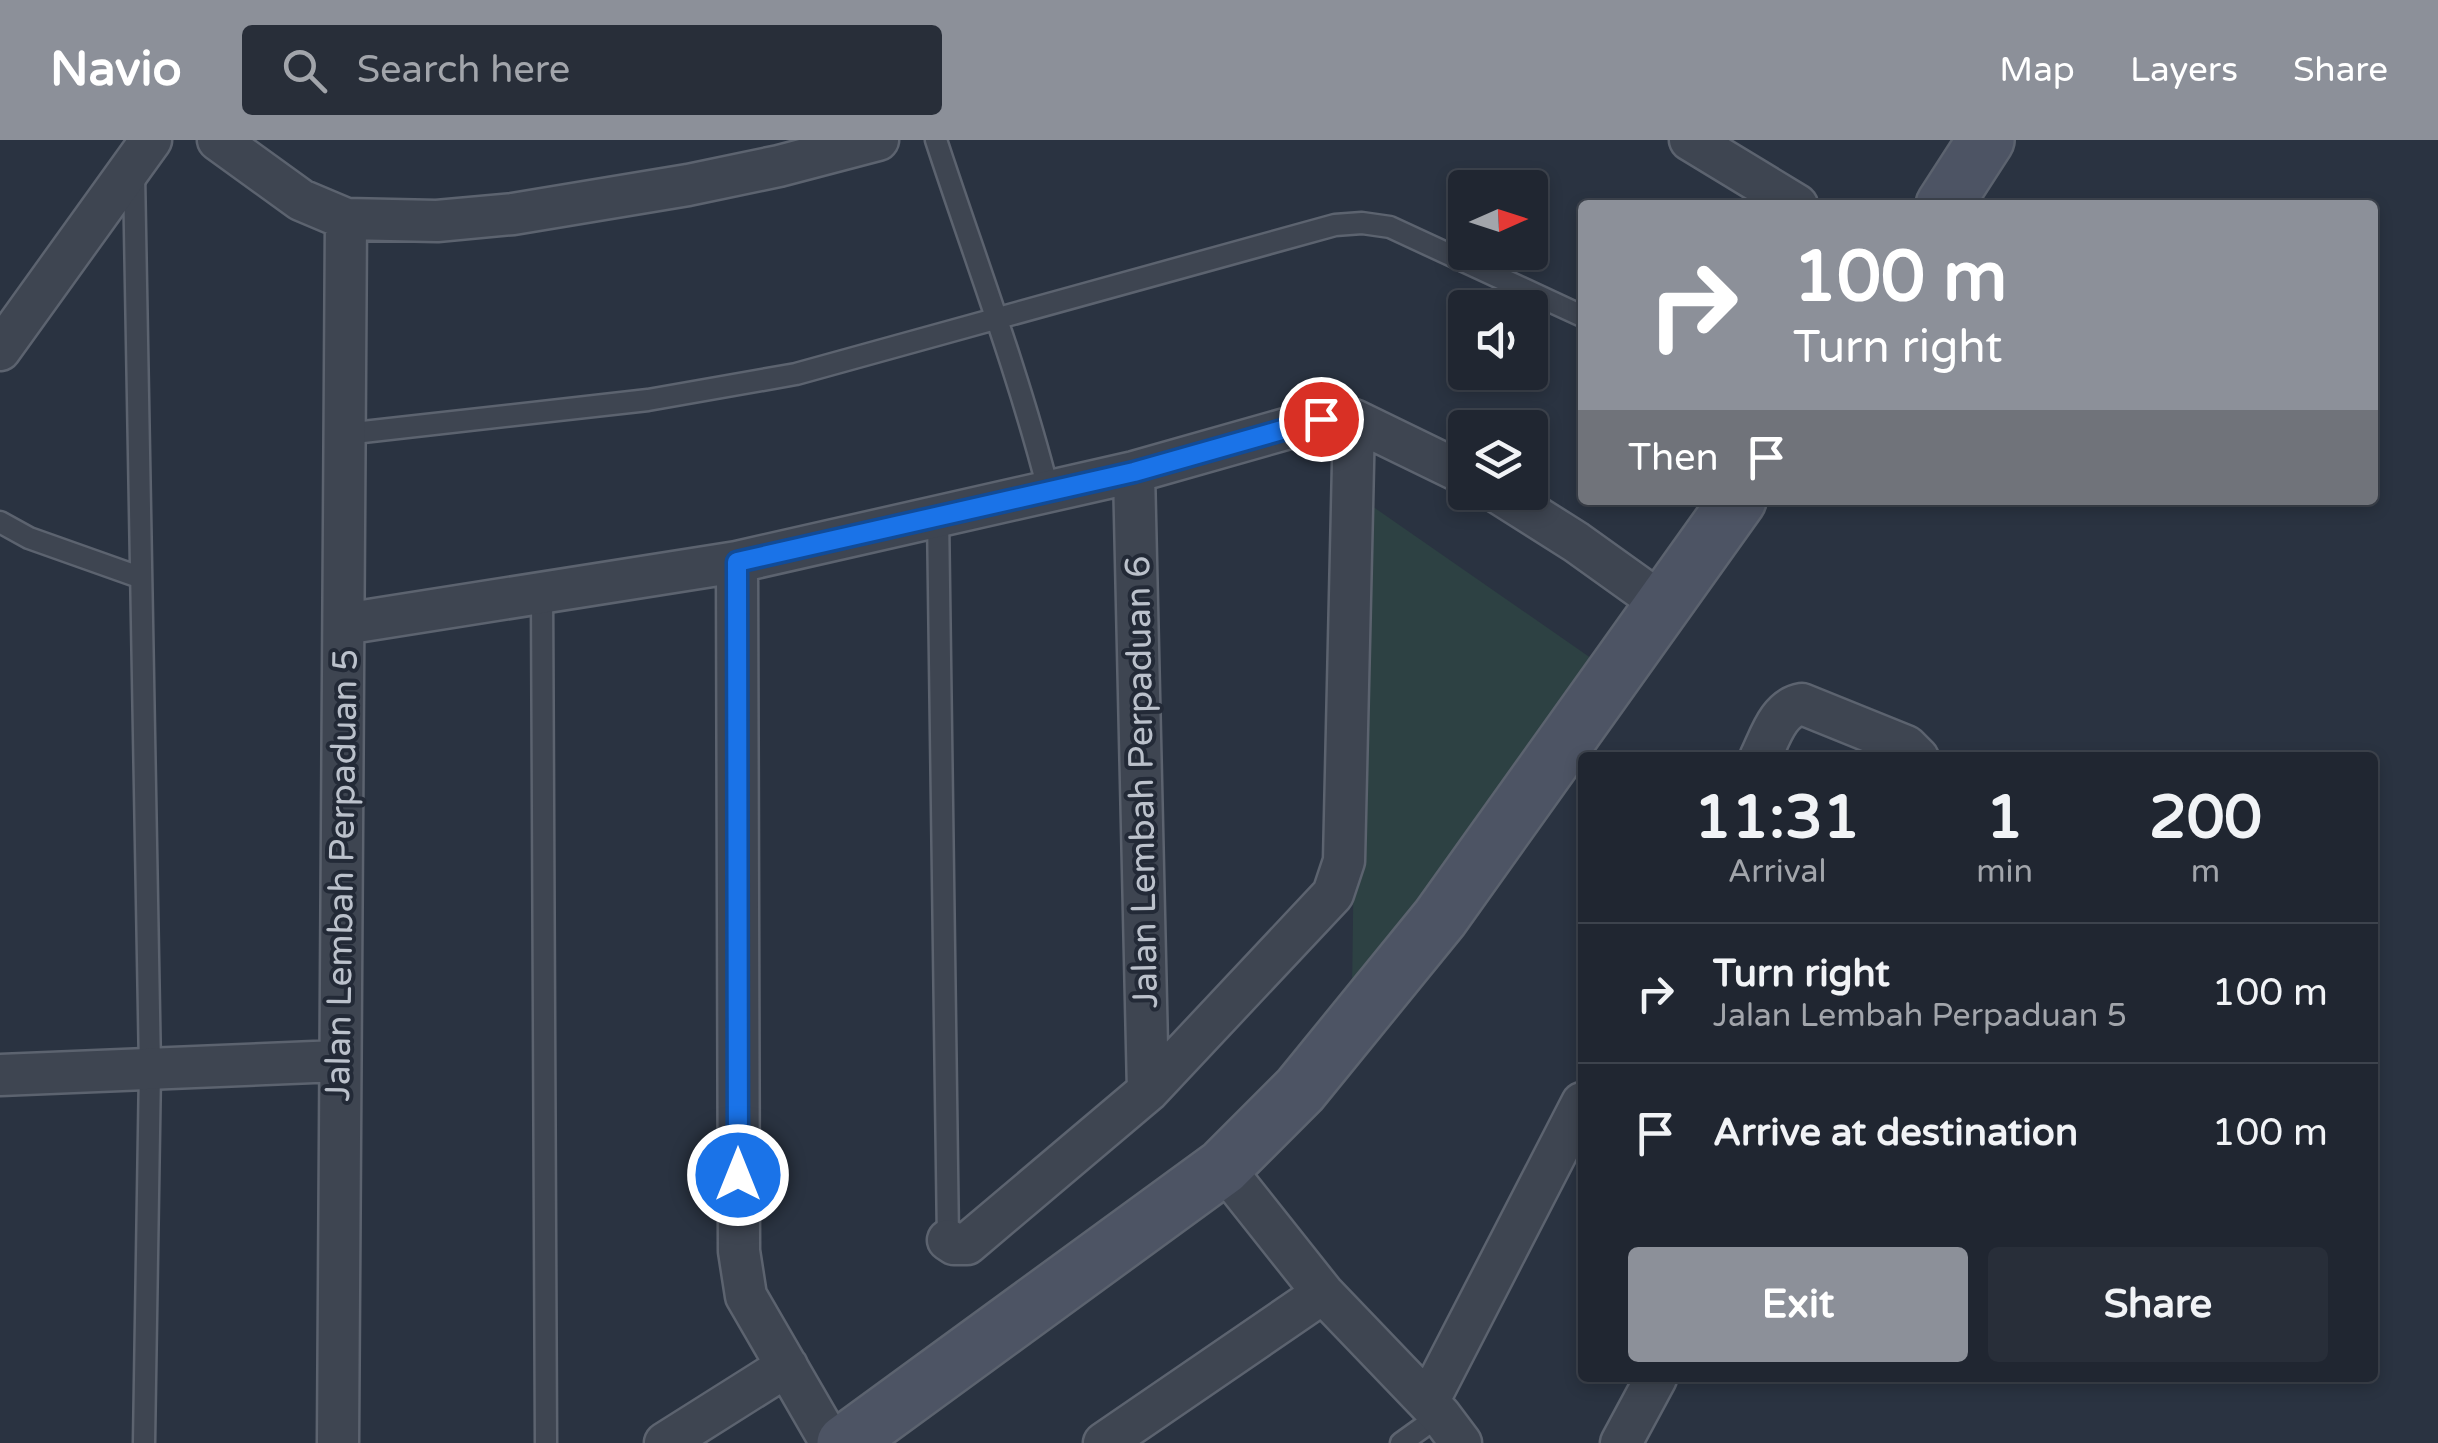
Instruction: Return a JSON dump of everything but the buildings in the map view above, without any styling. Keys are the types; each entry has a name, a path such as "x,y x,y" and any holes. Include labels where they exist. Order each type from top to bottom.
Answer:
{"main road":[{"path":"1947,200 1986,140"},
{"path":"845,1443 1223,1167 1300,1090 1440,918 1734,505"}],"street":[{"path":"218,140 301,200 346,219 437,221 513,214 688,185 829,146 878,140"},
{"path":"1690,140 1790,200"},
{"path":"0,350 142,154"},
{"path":"344,624 346,219"},
{"name":"Jalan Lembah Perpaduan 5","path":"338,1443 344,624 737,562 1134,472 1321,419 1354,420"},
{"path":"948,1240 967,1244 1148,1091 1333,894 1344,861 1354,420 1448,466"},
{"name":"Jalan Lembah Perpaduan 6","path":"1134,472 1148,1091"},
{"path":"1525,510 1664,604"},
{"path":"737,562 739,1251 746,1296 831,1443"},
{"path":"1763,752 1782,714 1791,706 1813,706 1912,752"},
{"path":"0,1075 338,1061"},
{"path":"1223,1167 1323,1293 1443,1420 1578,1112"},
{"path":"1104,1443 1323,1293"},
{"path":"665,1443 787,1366"},
{"path":"1622,1443 1654,1382"}],"lane":[{"path":"936,140 994,318 1024,396 1048,490"},
{"path":"142,154 139,577 150,1068 144,1443"},
{"path":"345,434 648,400 796,374 1334,225 1362,222 1390,227 1578,314"},
{"path":"938,515 948,1240"},
{"path":"0,522 29,538 139,577"},
{"path":"542,593 546,1443"},
{"path":"1401,1443 1443,1420"}],"green space":[{"path":"1359,497 1611,672 1352,990"}],"route":[{"path":"738,1175 737,562 1134,472 1321,419"}]}
